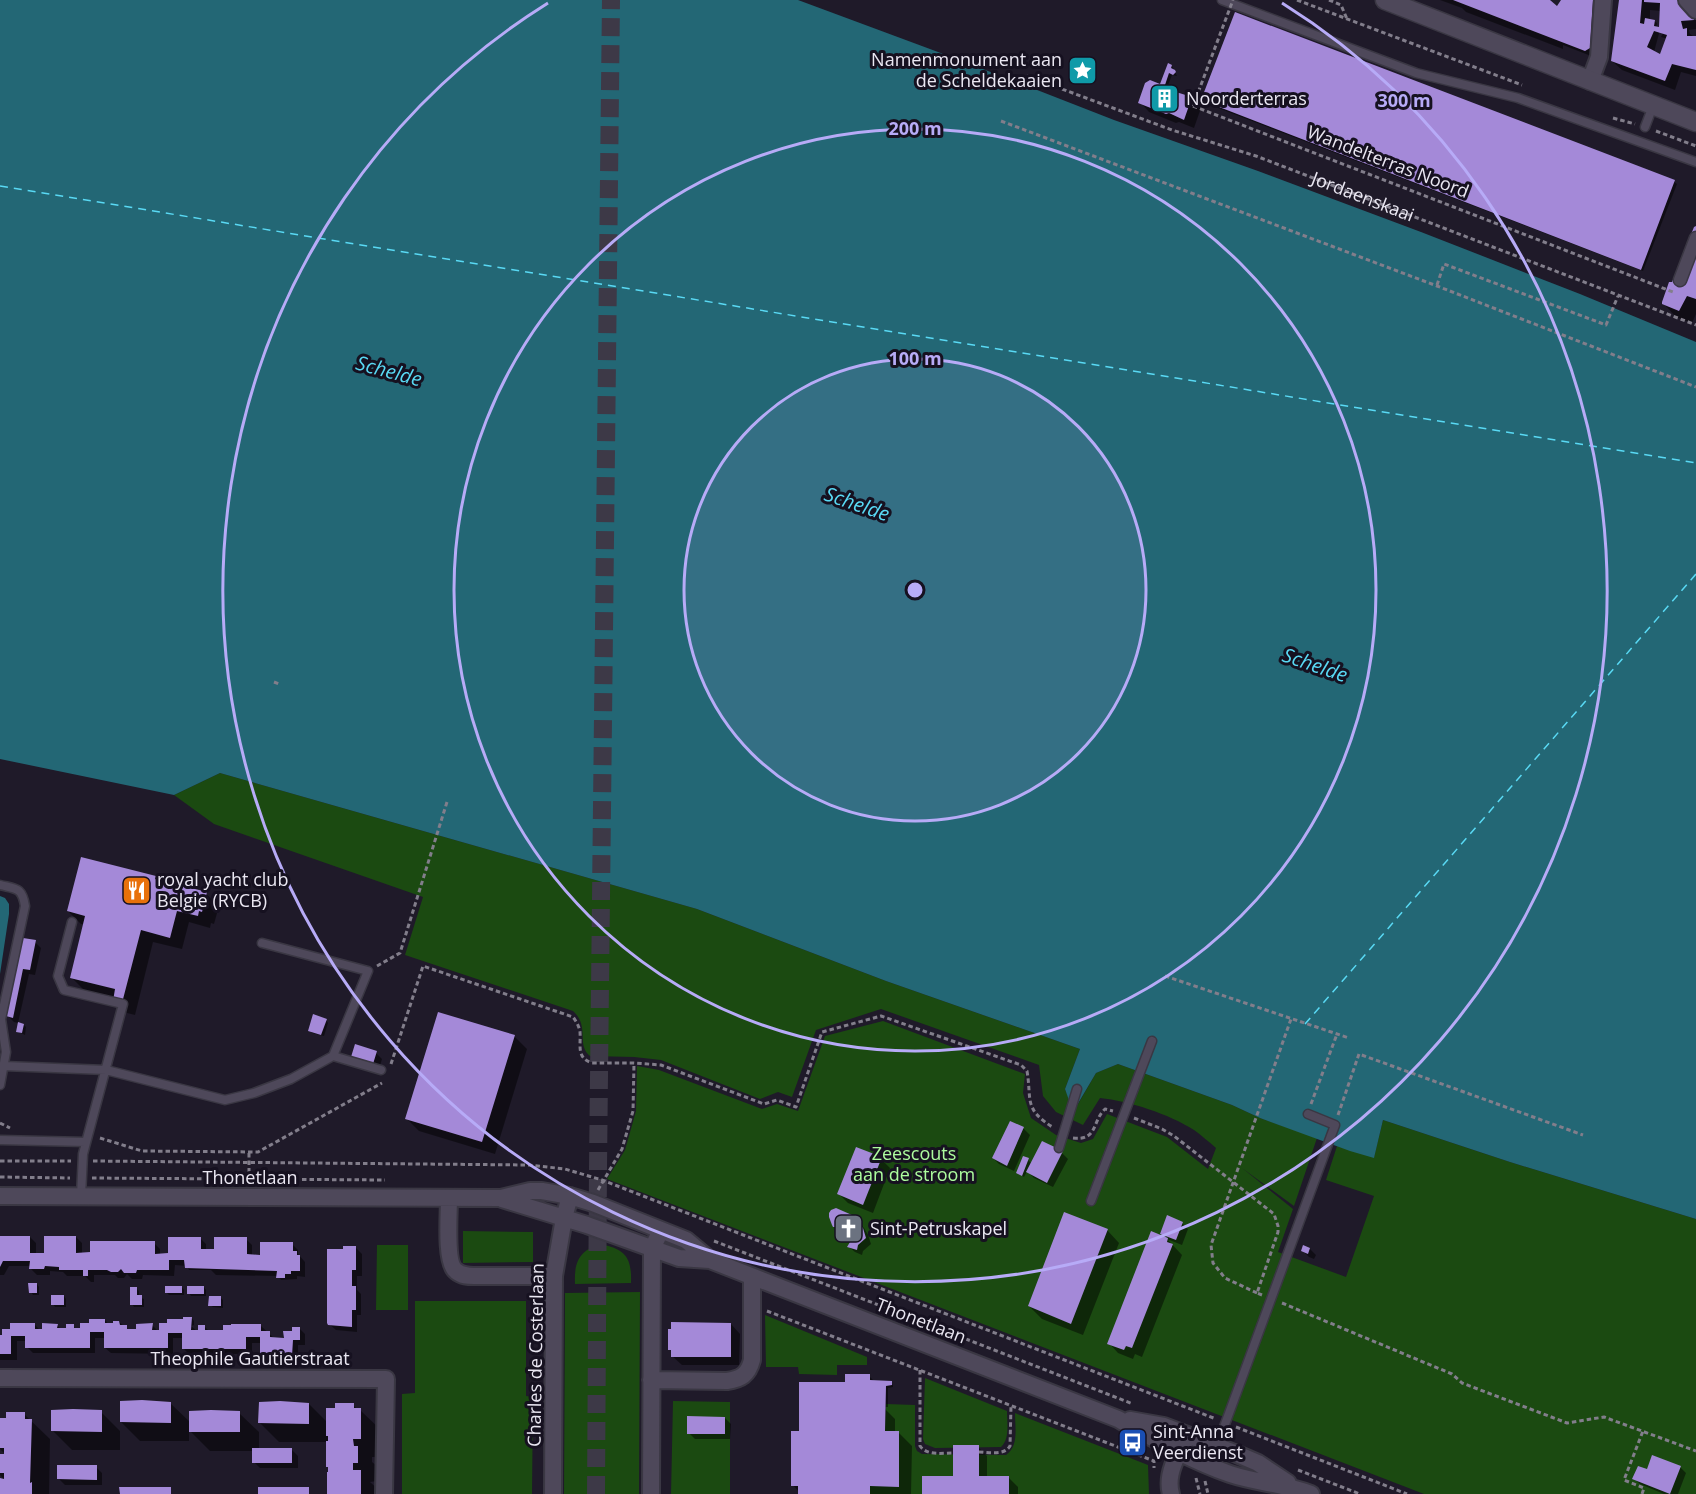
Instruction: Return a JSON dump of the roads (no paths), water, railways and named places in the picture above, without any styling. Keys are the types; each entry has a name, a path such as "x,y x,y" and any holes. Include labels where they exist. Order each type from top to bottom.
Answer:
{"street":[{"path":"1385,0 1696,122"},
{"path":"1590,81 1599,57 1603,0"},
{"path":"1687,0 1696,10"},
{"path":"1680,280 1696,238"},
{"name":"Thonetlaan","path":"0,1196 501,1198 530,1191 542,1191 593,1203 686,1240 710,1260"},
{"path":"564,1218 570,1196"},
{"path":"448,1198 449,1259 454,1270 464,1275 474,1276 554,1276"},
{"name":"Thonetlaan","path":"501,1198 678,1258 710,1260 1118,1419 1179,1453 1229,1473 1252,1480 1294,1487"},
{"name":"Charles de Costerlaan","path":"554,1494 554,1276 564,1218"},
{"path":"651,1494 652,1249 661,1230"},
{"path":"651,1380 727,1381 737,1380 744,1376 750,1369 752,1360 752,1276"},
{"name":"Theophile Gautierstraat","path":"0,1378 386,1379 384,1494"},
{"name":"Thonetlaan","path":"1118,1419 1164,1426 1217,1446 1258,1463 1294,1487 1311,1494"},
{"path":"1171,1494 1169,1488 1171,1471 1179,1453 1185,1442 1198,1439"}],"lane":[{"path":"1222,0 1416,73 1518,98 1696,162"},
{"path":"1646,127 1653,106"},
{"path":"0,885 17,889 23,895 25,906 1,1019 6,1052 0,1084"},
{"path":"72,922 58,976 64,990 123,1004 83,1154 81,1196"},
{"path":"4,1066 105,1070 225,1100 254,1093 291,1079 333,1056 368,971 262,943"},
{"path":"1091,1201 1152,1041"},
{"path":"333,1056 385,1070"},
{"path":"1059,1148 1077,1089"},
{"path":"1217,1446 1335,1125 1308,1114"},
{"path":"0,1140 87,1138"}],"water":[{"name":"Schelde","path":"0,0 798,0 1114,120 1421,232 1696,342 1696,1219 1383,1120 1374,1158 1118,1064 1096,1073 1073,1112 1065,1089 1080,1049 886,981 697,909 220,773 174,795 0,759"},
{"path":"0,896 5,898 9,904 9,914 0,974"}],"tunnel":[{"path":"596,1494 611,0"}],"place":[{"name":"Namenmonument aan de Scheldekaaien","path":"1083,70"},
{"name":"Noorderterras","path":"1165,99"},
{"name":"royal yacht club Belgie (RYCB)","path":"136,890"},
{"name":"Sint-Petruskapel","path":"849,1229"},
{"name":"Sint-Anna Veerdienst","path":"1132,1442"}],"park label":[{"name":"Zeescouts aan de stroom","path":"914,1164"}]}
